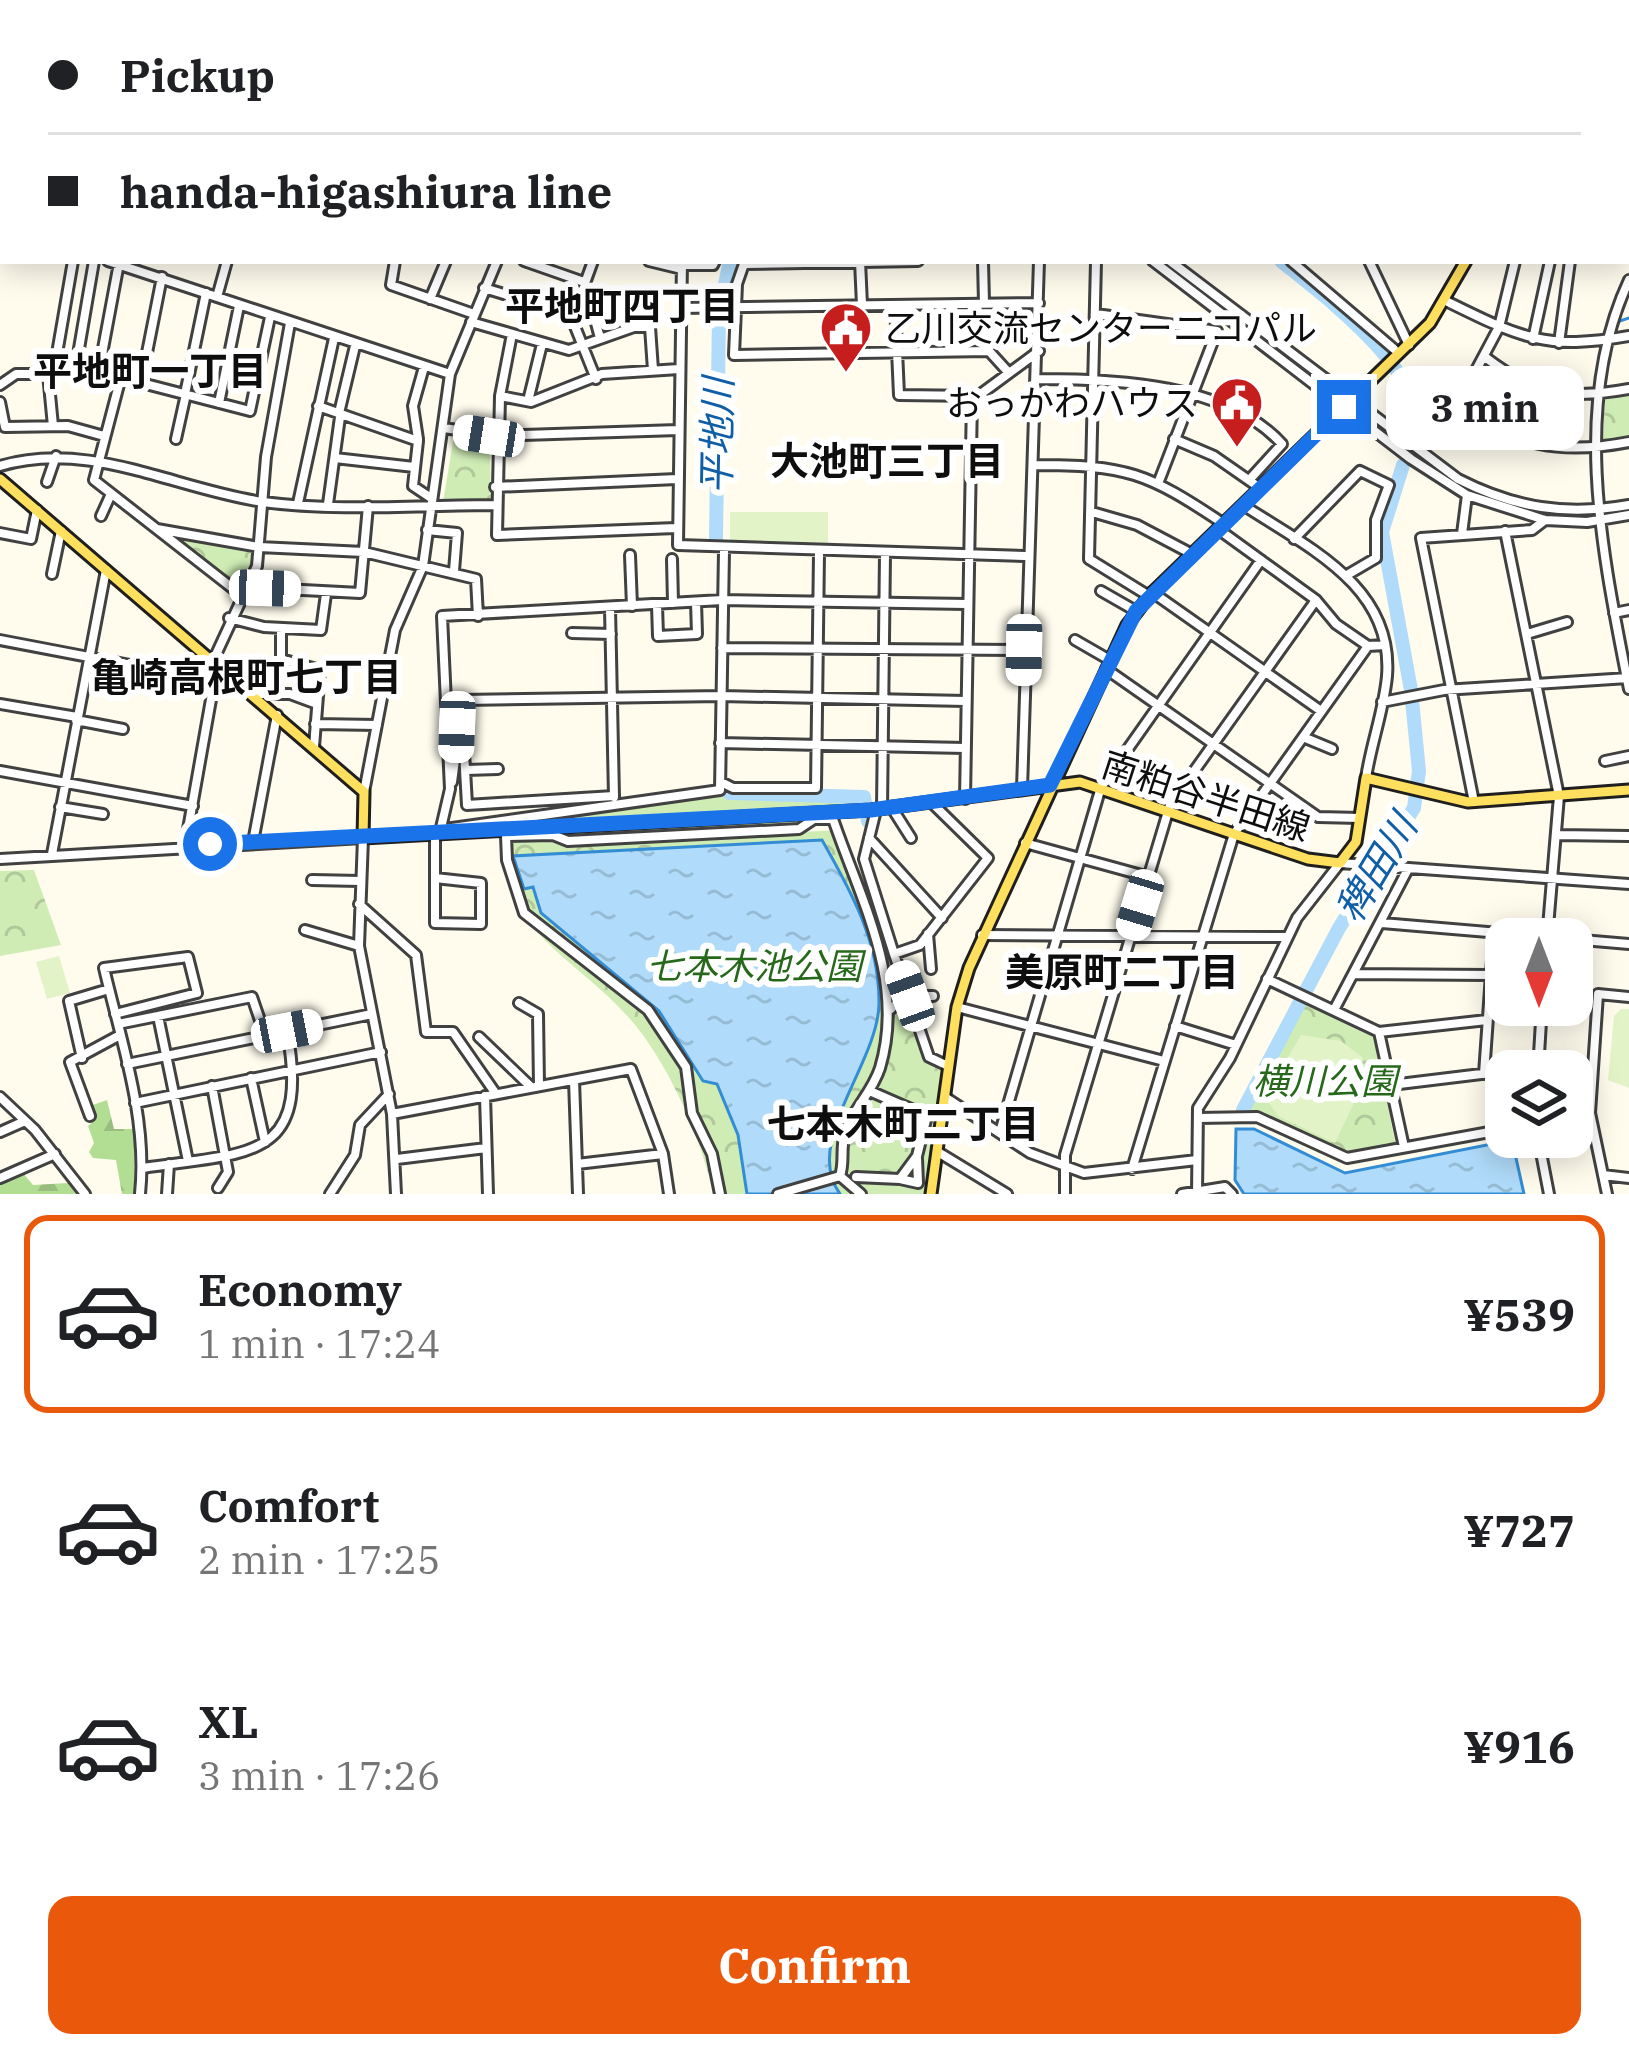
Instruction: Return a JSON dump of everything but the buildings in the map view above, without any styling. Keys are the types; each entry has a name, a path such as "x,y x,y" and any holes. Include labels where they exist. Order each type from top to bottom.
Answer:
{"main road":[{"path":"926,1189 938,1152 957,1006 981,935 1106,664 1136,611 1397,351 1409,345 1445,301 1464,264"},
{"path":"0,478 364,792 363,838"},
{"path":"1366,778 1474,802 1629,790"},
{"name":"南粕谷半田線","path":"363,838 877,810 1050,785 1102,787 1308,859 1340,863 1356,842 1366,778"}],"street":[{"path":"53,426 51,370 73,264"},
{"path":"76,366 93,264"},
{"path":"99,370 113,264"},
{"path":"119,264 450,374"},
{"path":"217,297 226,264"},
{"path":"394,264 389,284 542,344 569,350 634,327 653,329 653,370"},
{"path":"430,298 445,264"},
{"path":"364,792 395,630 423,566 450,374 496,264"},
{"path":"532,264 585,283"},
{"path":"591,264 585,283 600,338"},
{"path":"714,264 682,265 678,545 724,551 1025,556"},
{"path":"744,264 733,308 734,355 989,351 1009,373"},
{"path":"860,264 862,305"},
{"path":"983,264 984,303"},
{"path":"1022,789 1025,556 1039,379 1039,264"},
{"path":"1096,264 1089,559 1151,594 1321,711"},
{"path":"1157,264 1467,495 1545,520 1629,514"},
{"path":"1174,264 1458,479 1490,495 1550,511 1597,515 1629,505"},
{"path":"1295,264 1397,351"},
{"path":"1370,264 1409,345"},
{"path":"1514,264 1499,327 1456,399 1479,421 1526,443 1562,451 1629,442"},
{"path":"1533,339 1549,264"},
{"path":"1559,344 1570,264"},
{"path":"141,382 162,278"},
{"path":"1629,280 1604,340 1597,515 1629,689"},
{"path":"484,288 570,314 596,379"},
{"path":"176,439 206,293"},
{"path":"1445,301 1499,327 1559,344 1629,336"},
{"path":"680,308 1039,303"},
{"path":"895,305 899,395 972,397 1039,351"},
{"path":"219,403 239,306"},
{"path":"1096,314 1216,331 1159,481"},
{"path":"0,385 16,374 76,366 250,411 269,317"},
{"path":"185,845 215,662 259,547 290,323"},
{"path":"512,334 496,436 497,535 676,528"},
{"path":"298,503 334,338"},
{"path":"528,401 542,344"},
{"path":"328,504 339,415 355,346"},
{"path":"1485,357 1543,393 1601,394 1629,389"},
{"path":"424,368 412,406 418,441 414,467 417,493 430,503"},
{"path":"500,396 528,401 613,372 679,369"},
{"path":"121,377 94,480 240,594"},
{"path":"1039,379 1139,380 1231,410 1280,440 1251,478"},
{"path":"965,799 972,397"},
{"path":"0,402 4,427 53,426 104,436"},
{"path":"318,406 418,441"},
{"path":"444,428 496,436 678,430"},
{"path":"1173,439 1251,478 1260,488"},
{"path":"0,466 36,455 56,456 262,502 495,505"},
{"path":"47,482 56,456"},
{"path":"335,458 414,467"},
{"path":"1033,465 1094,465 1159,481 1316,600 1336,624 1368,646 1385,645"},
{"path":"1294,539 1360,471 1388,485 1376,520 1376,559 1347,575"},
{"path":"495,487 677,479"},
{"path":"101,517 111,494"},
{"path":"1462,534 1467,495"},
{"path":"249,581 265,588 360,593 368,506"},
{"path":"1243,506 1347,575 1371,605 1385,645 1382,702 1366,778"},
{"path":"0,533 32,538 37,511"},
{"path":"1092,512 1137,526 1192,554"},
{"path":"1474,802 1421,538 1538,529 1545,520"},
{"path":"157,529 259,547 364,551 454,571 476,579 478,616"},
{"path":"427,530 457,533 454,571"},
{"path":"52,574 61,531"},
{"path":"1505,531 1559,796 1549,918"},
{"path":"718,789 724,551"},
{"path":"462,716 467,806 614,800 733,788 813,790 819,553"},
{"path":"885,554 883,747 877,810 864,859 929,1058 948,1066"},
{"path":"630,555 632,606"},
{"path":"672,559 673,603"},
{"path":"1000,1132 1102,787 1261,560"},
{"path":"52,854 106,570"},
{"path":"1101,591 1136,611"},
{"path":"230,618 321,630 326,593"},
{"path":"450,789 442,616 722,600 967,604"},
{"path":"1065,1194 1063,1167 1168,811 1316,600"},
{"path":"657,604 658,636 697,634 696,602"},
{"path":"610,608 614,800"},
{"path":"1614,613 1629,610"},
{"path":"1526,635 1567,622"},
{"path":"281,628 281,658 320,670 314,746"},
{"path":"572,633 610,634"},
{"path":"0,640 214,680"},
{"path":"1075,640 1318,817 1360,818"},
{"path":"1132,1169 1234,834 1368,646"},
{"path":"722,648 1024,650"},
{"path":"1382,702 1452,691 1628,678"},
{"path":"252,694 290,694 317,704"},
{"path":"435,878 481,884 481,924 435,923 435,878 439,832 463,700 721,696 967,700"},
{"path":"0,704 123,729"},
{"path":"253,842 277,715"},
{"path":"316,724 376,725"},
{"path":"1303,737 1332,749"},
{"path":"720,743 965,748"},
{"path":"1606,761 1629,756"},
{"path":"466,770 498,769"},
{"path":"0,771 193,806"},
{"path":"439,832 614,800"},
{"path":"894,954 920,945 988,858 933,804"},
{"path":"60,807 103,814"},
{"path":"877,810 911,838"},
{"path":"720,1194 712,1154 692,1113 686,1067 648,1010 524,913 506,836 553,835 568,841 799,829 814,819 833,819 887,982 891,1009 872,1091 845,1130 847,1166 861,1194"},
{"path":"1556,835 1629,836"},
{"path":"0,859 363,838 359,946 392,1114 396,1194"},
{"path":"869,838 942,918"},
{"path":"1356,842 1370,866"},
{"path":"1023,843 1149,877"},
{"path":"1197,1193 1198,1118 1204,1097 1236,1045 1287,937 1340,863 1629,884"},
{"path":"1334,1010 1408,869"},
{"path":"312,880 360,881"},
{"path":"359,904 416,956 426,1032 453,1032 496,1094"},
{"path":"1382,923 1485,931"},
{"path":"305,930 359,946"},
{"path":"928,934 931,969"},
{"path":"981,935 1287,937"},
{"path":"1593,941 1629,944"},
{"path":"90,1116 70,1062 82,1058 118,1024 197,992 188,957 104,968 118,1024 127,1064 134,1103 143,1168 140,1194"},
{"path":"1354,974 1485,975"},
{"path":"1267,979 1379,1031 1485,1020"},
{"path":"887,982 907,996 933,996"},
{"path":"82,1058 69,1001 109,989"},
{"path":"1593,1068 1598,994 1629,998"},
{"path":"891,1009 907,996"},
{"path":"118,1024 252,997 265,1035"},
{"path":"519,1003 538,1014 535,1087"},
{"path":"957,1006 1164,1061"},
{"path":"127,1064 373,1014"},
{"path":"158,1016 188,1161"},
{"path":"1175,1026 1236,1045"},
{"path":"1391,1085 1484,1074 1487,1026"},
{"path":"143,1168 225,1154 279,1133 292,1110 294,1070 287,1031"},
{"path":"1379,1031 1404,1147"},
{"path":"479,1037 535,1087"},
{"path":"134,1103 381,1052"},
{"path":"392,1114 631,1070 663,1154 669,1194"},
{"path":"251,1078 265,1142"},
{"path":"574,1080 578,1194"},
{"path":"212,1086 228,1172 218,1188"},
{"path":"872,1091 932,1117 921,1126 916,1156 900,1179"},
{"path":"331,1194 355,1155 360,1125 389,1094"},
{"path":"485,1096 488,1194"},
{"path":"0,1097 86,1194"},
{"path":"945,1097 1063,1167 1088,1173 1197,1160"},
{"path":"1198,1118 1257,1117 1347,1158 1485,1133"},
{"path":"0,1132 26,1121"},
{"path":"921,1126 934,1132"},
{"path":"1593,1127 1607,1194"},
{"path":"397,1159 486,1148"},
{"path":"938,1152 1007,1194"},
{"path":"0,1178 55,1154"},
{"path":"577,1164 663,1154"},
{"path":"916,1156 926,1189"},
{"path":"1542,1158 1549,1194"},
{"path":"167,1194 169,1164"},
{"path":"836,1178 847,1166"},
{"path":"1603,1175 1629,1178"},
{"path":"778,1194 836,1178 853,1182 900,1179 926,1189"},
{"path":"1182,1194 1225,1187 1232,1194"}],"green space":[{"path":"1629,393 1629,440 1603,445 1605,397"},
{"path":"454,436 490,441 491,503 442,508"},
{"path":"730,512 828,512 828,547 730,546"},
{"path":"174,535 254,552 253,567 237,589"},
{"path":"729,795 862,799 865,807 471,828"},
{"path":"811,819 800,826 568,838 558,833"},
{"name":"七本木池公園","path":"840,830 853,867 859,867 926,1062 941,1071 925,1194 713,1194 693,1129 661,1063 615,1003 531,924 506,873 502,839 553,837 568,843"},
{"path":"34,870 61,945 0,956 0,871"},
{"path":"59,956 70,993 47,999 36,962"},
{"name":"横川公園","path":"1301,1001 1373,1035 1396,1146 1345,1155 1246,1114"},
{"path":"1629,1009 1629,1088 1608,1080 1614,1016"},
{"path":"1301,1035 1341,1041 1363,1058 1358,1094 1335,1143 1278,1116 1265,1097"},
{"path":"107,1100 114,1129 134,1129 134,1194 122,1194 116,1160 93,1158 89,1152 94,1143 88,1126 96,1119 90,1106"},
{"path":"22,1172 33,1185 68,1183 76,1194 0,1194 0,1182"}],"water":[{"name":"七本木池公園","path":"822,840 853,898 869,939 878,982 875,1027 830,1151 831,1174 840,1194 747,1194 738,1135 717,1084 703,1081 659,1011 541,913 533,887 524,889 513,856"},
{"path":"1236,1129 1254,1129 1345,1173 1485,1145 1485,1158 1516,1158 1524,1194 1244,1194 1235,1180"}],"waterway":[{"name":"平地川","path":"716,540 719,312 729,264"},
{"name":"稗田川","path":"1285,264 1346,315 1390,361 1415,410 1415,433"},
{"path":"1614,323 1629,318"},
{"name":"稗田川","path":"1243,1110 1339,928 1414,808 1419,771 1411,690 1382,532 1403,465"},
{"name":"平地川","path":"729,793 864,797 868,821"}],"place":[{"name":"乙川交流センターニコパル","path":"846,374"},
{"name":"おっかわハウス","path":"1237,449"}],"district":[{"name":"平地町四丁目","path":"622,306"},
{"name":"平地町一丁目","path":"150,371"},
{"name":"大池町三丁目","path":"887,461"},
{"name":"亀崎高根町七丁目","path":"246,677"},
{"name":"美原町二丁目","path":"1122,972"},
{"name":"七本木町二丁目","path":"903,1124"}],"route":[{"path":"210,844 871,810 1050,785 1112,651 1136,611 1344,407"}]}
